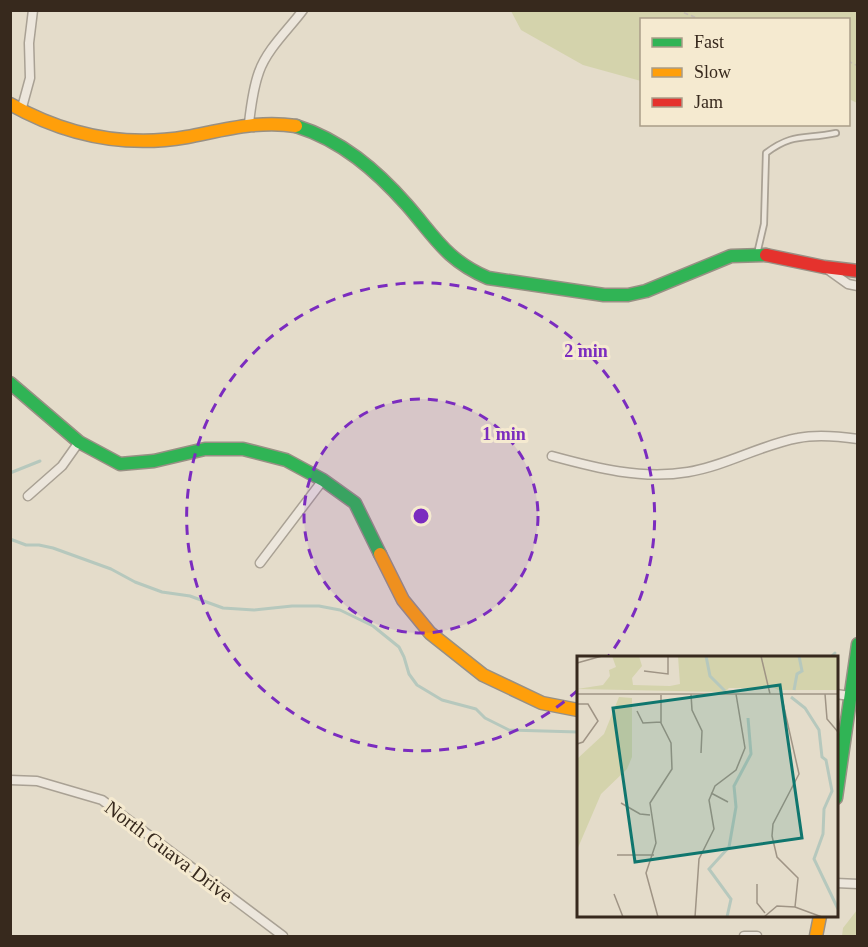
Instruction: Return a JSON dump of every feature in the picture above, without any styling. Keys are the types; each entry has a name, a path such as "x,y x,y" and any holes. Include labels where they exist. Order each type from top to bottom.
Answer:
{"street":[{"path":"33,10 30,78 16,107 47,124 70,132 128,141 185,137 249,123 290,125 311,131 361,160 395,193 442,250 471,272 488,278 604,295 628,296 646,291 731,256 757,254 791,258 824,267 858,270"},
{"path":"249,123 259,70 303,10"},
{"path":"824,267 848,284 858,286"},
{"path":"10,383 80,442 120,464 154,461 205,449 243,449 286,460 323,480 355,503 403,600 430,633 483,675 542,703 577,710"},
{"path":"552,456 583,465 628,473 670,474 715,466 798,438 822,436 858,439"},
{"path":"28,496 62,466 80,442"},
{"path":"260,563 323,480"},
{"path":"838,790 858,644"},
{"path":"838,694 850,696"},
{"name":"North Guava Drive","path":"10,780 37,781 102,800 283,936"},
{"path":"838,883 858,884"},
{"path":"816,936 820,917"},
{"path":"744,936 757,936"}],"lane":[{"path":"757,254 764,224 766,153 780,143 798,136 823,136 836,133"}],"path":[{"path":"677,10 697,18"}],"green space":[{"path":"511,11 857,11 857,103 850,100 850,18 640,18 640,81 583,65 521,30"},
{"path":"857,910 857,936 842,936 843,928"}],"waterway":[{"path":"10,473 40,461"},
{"path":"10,539 26,545 53,548 111,569 135,582 162,592 190,596 223,608 254,610 319,606 340,610 373,626 399,647 409,674 417,685 442,700 476,709 485,718 509,730 577,732"},
{"path":"832,656 835,653"}],"traffic: fast":[{"path":"296,126 328,139 370,168 407,205 442,247 462,264 488,278 604,295 628,295 646,291 731,256 766,255"},
{"path":"10,383 79,442 120,464 154,461 205,449 243,449 286,460 323,480 355,503 380,554"},
{"path":"838,784 858,644"}],"traffic: slow":[{"path":"10,104 52,124 118,140 164,140 255,125 296,126"},
{"path":"380,554 403,600 430,633 483,675 542,703 577,710"},
{"path":"816,936 820,917"}],"traffic: jam":[{"path":"766,255 824,267 858,271"}]}
